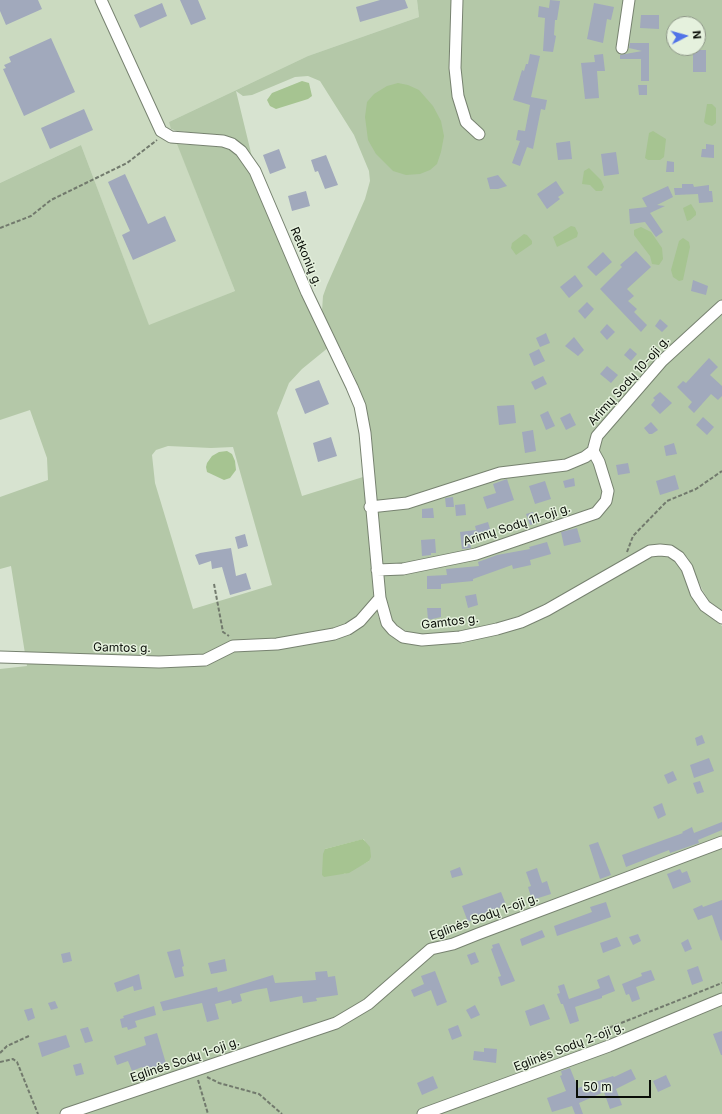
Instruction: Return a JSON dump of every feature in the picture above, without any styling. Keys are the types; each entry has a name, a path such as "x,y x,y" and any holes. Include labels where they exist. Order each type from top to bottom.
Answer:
{"street":[{"path":"101,0 158,125 164,134"},
{"path":"457,0 455,68 458,96 466,122 479,134"},
{"path":"622,48 628,0"},
{"name":"Retkonių g.","path":"164,134 223,141 232,144 245,155 255,171 307,293 360,406 365,433 370,507 380,598"},
{"path":"722,300 722,306"},
{"name":"Arimų Sodų 10-oji g.","path":"593,452 597,436 662,360 722,306"},
{"path":"370,507 407,504 500,473 566,465 586,457 593,452"},
{"name":"Arimų Sodų 11-oji g.","path":"377,570 403,569 476,554 596,513 606,501 608,492 599,462 593,452"},
{"name":"Gamtos g.","path":"380,598 387,623 403,637 422,640 460,636 497,629 541,613 650,551 670,551 679,557 687,568 696,593 706,606 722,618"},
{"name":"Gamtos g.","path":"0,657 159,662 205,660 233,646 277,644 334,634 348,629 360,621 380,598"},
{"name":"Eglinės Sodų 1-oji g.","path":"66,1114 336,1023 368,1004 431,949 453,944 722,842"},
{"name":"Eglinės Sodų 2-oji g.","path":"423,1114 609,1046 722,999"}],"path":[{"path":"0,228 31,216 51,200 127,162 164,134"},
{"path":"620,568 634,536 667,501 696,489 722,471"},
{"path":"214,584 223,632 242,646"},
{"path":"603,1035 612,1027 722,983"},
{"path":"0,1053 7,1046 29,1036"},
{"path":"0,1062 13,1059 17,1062 38,1114"},
{"path":"196,1071 208,1114"},
{"path":"196,1071 219,1083 259,1094 282,1114"}],"shaded area":[{"path":"0,0 417,0 419,17 308,56 169,122 235,291 149,326 81,145 0,183"},
{"path":"417,0 722,0 722,610 710,602 703,591 688,558 680,550 666,545 655,544 645,547 628,559 526,614 480,628 424,636 410,633 399,627 391,619 385,604 372,463 371,433 355,378 322,311 323,296 327,285 365,199 370,181 369,171 354,135 320,81 308,76 295,77 252,95 243,96 236,91 252,157 244,147 225,136 177,131 171,129 169,122 308,56 419,17"},
{"path":"302,81 309,83 312,96 308,99 276,109 270,106 267,100 272,93"},
{"path":"398,83 408,85 419,90 433,106 441,121 444,136 437,164 430,170 420,174 406,175 393,171 376,154 368,140 365,117 367,102 374,94 387,86"},
{"path":"707,104 712,104 716,108 716,123 712,126 704,122"},
{"path":"653,131 666,139 664,157 660,160 648,160 645,158 649,133"},
{"path":"177,144 227,147 237,153 247,167 311,311 329,347 302,369 289,383 277,413 302,496 363,477 378,616 384,629 396,639 407,644 419,645 538,619 654,555 671,556 684,570 691,594 698,607 722,626 722,1114 0,1114 0,669 27,666 11,566 0,569 0,497 48,480 47,458 30,410 0,420 0,183 81,145 149,325 235,291","holes":["168,446 211,448 233,447 272,585 193,609 155,483 152,455 156,450","364,839 369,861 344,874 325,849"]},
{"path":"589,168 601,180 604,187 602,191 596,191 590,185 582,184 584,171"},
{"path":"691,204 696,212 696,215 687,221 683,208"},
{"path":"571,226 575,227 578,233 577,237 557,247 553,237"},
{"path":"641,227 651,232 662,248 663,259 659,265 652,264 650,256 634,235 634,230"},
{"path":"524,234 527,235 532,241 532,244 516,255 511,248 512,243"},
{"path":"683,238 689,242 690,247 683,280 679,281 673,277 671,270 679,241"},
{"path":"227,451 232,454 235,461 236,470 230,478 224,480 207,472 206,467 212,456 219,452"},
{"path":"363,839 370,847 371,857 369,861 349,873 324,877 322,875 323,854 325,849"}],"building":[{"path":"0,0 38,0 42,9 6,25 0,11"},
{"path":"180,0 198,0 206,19 191,25"},
{"path":"380,0 405,0 408,8 360,22 356,7"},
{"path":"550,0 560,1 557,20 555,20 554,35 556,36 553,52 543,51 545,18 538,17 539,6 549,8"},
{"path":"162,3 167,16 140,28 134,15"},
{"path":"594,3 614,7 611,20 607,19 603,43 587,39"},
{"path":"641,15 659,15 659,29 640,28"},
{"path":"51,38 75,92 24,116 3,69 6,68 4,65 11,62 9,57"},
{"path":"630,43 649,43 649,81 641,81 641,59 620,59 620,55 642,51 629,48"},
{"path":"530,54 540,56 531,97 547,100 545,110 541,109 533,149 527,147 520,166 512,163 520,141 516,140 518,130 525,131 530,105 513,100 522,70 524,71 526,64 528,64"},
{"path":"603,54 605,71 597,71 599,98 585,99 581,63 595,62 594,55"},
{"path":"693,56 706,56 706,72 693,72"},
{"path":"638,85 647,85 647,95 639,95"},
{"path":"84,109 93,130 50,149 41,128"},
{"path":"570,141 572,159 558,160 556,143"},
{"path":"706,144 714,145 714,158 701,157 702,149 706,149"},
{"path":"279,149 286,168 270,174 263,155"},
{"path":"616,152 619,174 604,176 601,154"},
{"path":"326,155 338,185 325,189 318,171 315,172 311,160"},
{"path":"667,161 674,162 674,172 666,172"},
{"path":"125,174 148,224 165,216 176,241 133,260 122,235 130,231 108,182"},
{"path":"498,175 507,186 498,189 490,189 487,178"},
{"path":"556,181 564,193 558,197 560,199 547,209 537,194"},
{"path":"682,184 693,184 694,187 709,185 709,191 712,191 713,202 699,203 698,194 675,195 674,188 682,188"},
{"path":"668,186 673,197 657,205 665,206 650,213 663,232 656,237 645,222 630,224 629,209 647,207 642,198"},
{"path":"306,191 310,206 292,211 288,196"},
{"path":"636,251 651,267 627,289 634,296 628,301 637,309 634,312 647,325 641,332 600,289 622,267 620,265"},
{"path":"603,252 612,262 596,276 587,267"},
{"path":"575,275 583,286 569,298 560,287"},
{"path":"693,280 708,286 706,295 691,291"},
{"path":"587,302 594,309 585,319 578,311"},
{"path":"660,319 668,326 662,332 655,326"},
{"path":"607,324 615,332 607,340 600,332"},
{"path":"546,333 550,343 540,347 536,338"},
{"path":"574,337 584,350 578,356 565,346"},
{"path":"630,348 637,354 631,361 624,355"},
{"path":"539,349 545,361 534,366 529,354"},
{"path":"709,358 718,367 710,375 722,386 722,396 718,400 711,394 694,413 688,407 692,402 677,387 683,381 686,383"},
{"path":"607,366 618,375 611,383 600,374"},
{"path":"543,376 547,384 535,390 531,382"},
{"path":"319,380 329,404 305,414 295,389"},
{"path":"660,392 672,403 660,414 651,405 655,400 653,398"},
{"path":"514,405 516,423 499,425 497,406"},
{"path":"548,411 555,426 546,430 540,415"},
{"path":"570,413 576,425 566,430 560,418"},
{"path":"703,417 714,427 707,435 696,425"},
{"path":"651,422 658,430 652,434 649,434 644,428"},
{"path":"533,430 536,451 525,453 522,432"},
{"path":"331,437 337,456 318,462 313,443"},
{"path":"674,443 677,454 666,456 664,446"},
{"path":"628,463 630,473 618,475 616,465"},
{"path":"675,475 679,489 660,495 656,481"},
{"path":"574,478 575,486 565,488 563,481"},
{"path":"507,479 514,500 487,509 483,497 496,493 493,484"},
{"path":"545,481 551,499 535,504 529,486"},
{"path":"453,497 454,507 446,507 445,498"},
{"path":"465,504 466,515 456,516 455,505"},
{"path":"433,508 434,518 422,518 422,509"},
{"path":"533,512 537,523 530,525 526,514"},
{"path":"488,522 492,536 470,542 471,548 462,549 460,532 476,530 475,526"},
{"path":"577,528 581,542 564,546 561,532"},
{"path":"245,534 248,546 238,549 235,537"},
{"path":"435,539 436,553 422,556 421,540"},
{"path":"547,542 551,554 530,560 531,565 513,569 512,565 473,579 473,581 441,584 441,589 427,589 427,576 447,575 446,569 479,566 478,562 497,555 530,549 529,547"},
{"path":"231,548 236,576 246,573 251,589 230,595 222,567 212,569 211,561 199,565 195,555"},
{"path":"476,594 478,605 468,608 465,596"},
{"path":"427,608 441,608 441,617 428,620"},
{"path":"702,735 705,743 697,746 695,738"},
{"path":"709,758 714,771 694,778 690,765"},
{"path":"673,771 677,780 668,784 664,775"},
{"path":"700,781 704,792 697,794 693,783"},
{"path":"662,803 666,815 658,819 653,807"},
{"path":"722,822 722,830 698,840 699,843 670,853 669,850 626,867 622,855 683,833 682,832 692,827 694,833"},
{"path":"598,842 611,875 600,879 589,845"},
{"path":"460,867 463,875 452,878 450,871"},
{"path":"537,868 542,883 547,881 551,894 532,900 528,887 531,886 526,872"},
{"path":"680,869 682,873 687,871 691,882 673,889 667,874"},
{"path":"501,892 506,905 468,922 462,906"},
{"path":"722,900 721,941 712,915 698,920 693,909"},
{"path":"606,902 611,917 557,936 554,926 592,912 590,907"},
{"path":"542,930 545,937 522,946 520,939"},
{"path":"638,934 641,941 633,945 629,937"},
{"path":"617,937 621,946 603,953 600,943"},
{"path":"688,939 692,949 685,952 681,943"},
{"path":"499,943 515,981 501,986 498,977 501,976 491,949 493,948 492,945"},
{"path":"180,949 184,966 182,967 184,976 175,978 167,952"},
{"path":"70,952 72,961 63,963 61,954"},
{"path":"475,952 479,962 471,965 467,955"},
{"path":"225,959 227,971 211,974 208,963"},
{"path":"698,966 703,981 692,985 687,970"},
{"path":"651,970 655,980 636,987 640,999 632,1002 629,994 626,995 622,984 642,976 641,973"},
{"path":"327,971 328,977 335,976 338,995 316,998 317,1001 303,1003 302,996 270,1002 267,988 255,990 240,994 242,1001 232,1004 231,1000 215,1004 219,1019 207,1022 202,1003 163,1011 160,1002 217,987 218,992 273,975 275,983 316,980 315,972"},
{"path":"435,971 447,1002 437,1006 431,990 414,997 411,990 424,984 421,976"},
{"path":"139,974 142,989 134,991 133,986 117,992 114,983"},
{"path":"609,975 615,991 602,996 602,998 575,1007 579,1021 570,1024 563,1004 561,1004 557,994 560,993 558,986 564,984 569,999 600,988 597,980"},
{"path":"55,1001 58,1008 51,1010 48,1003"},
{"path":"544,1004 550,1019 530,1026 525,1011"},
{"path":"475,1005 480,1015 471,1019 466,1010"},
{"path":"154,1006 156,1015 135,1021 137,1027 128,1030 127,1027 122,1028 120,1019 124,1018 123,1016"},
{"path":"32,1008 35,1018 28,1021 24,1010"},
{"path":"458,1025 462,1036 452,1040 448,1029"},
{"path":"88,1027 93,1041 85,1043 80,1029"},
{"path":"722,1031 722,1055 721,1055 713,1034"},
{"path":"157,1033 167,1067 159,1069 158,1067 144,1072 142,1067 132,1071 128,1061 117,1065 114,1056 146,1045 144,1037"},
{"path":"66,1035 70,1047 42,1057 38,1043"},
{"path":"484,1048 497,1049 496,1063 473,1060 474,1051 484,1052"},
{"path":"81,1063 84,1074 76,1076 73,1065"},
{"path":"570,1068 578,1088 613,1076 614,1077 631,1069 636,1079 616,1089 622,1105 610,1109 604,1092 579,1103 583,1114 575,1114 572,1106 552,1112 547,1098 566,1091 560,1076 562,1075 561,1071"},
{"path":"666,1075 671,1086 658,1092 653,1081"},
{"path":"433,1076 438,1088 422,1095 417,1083"}]}
